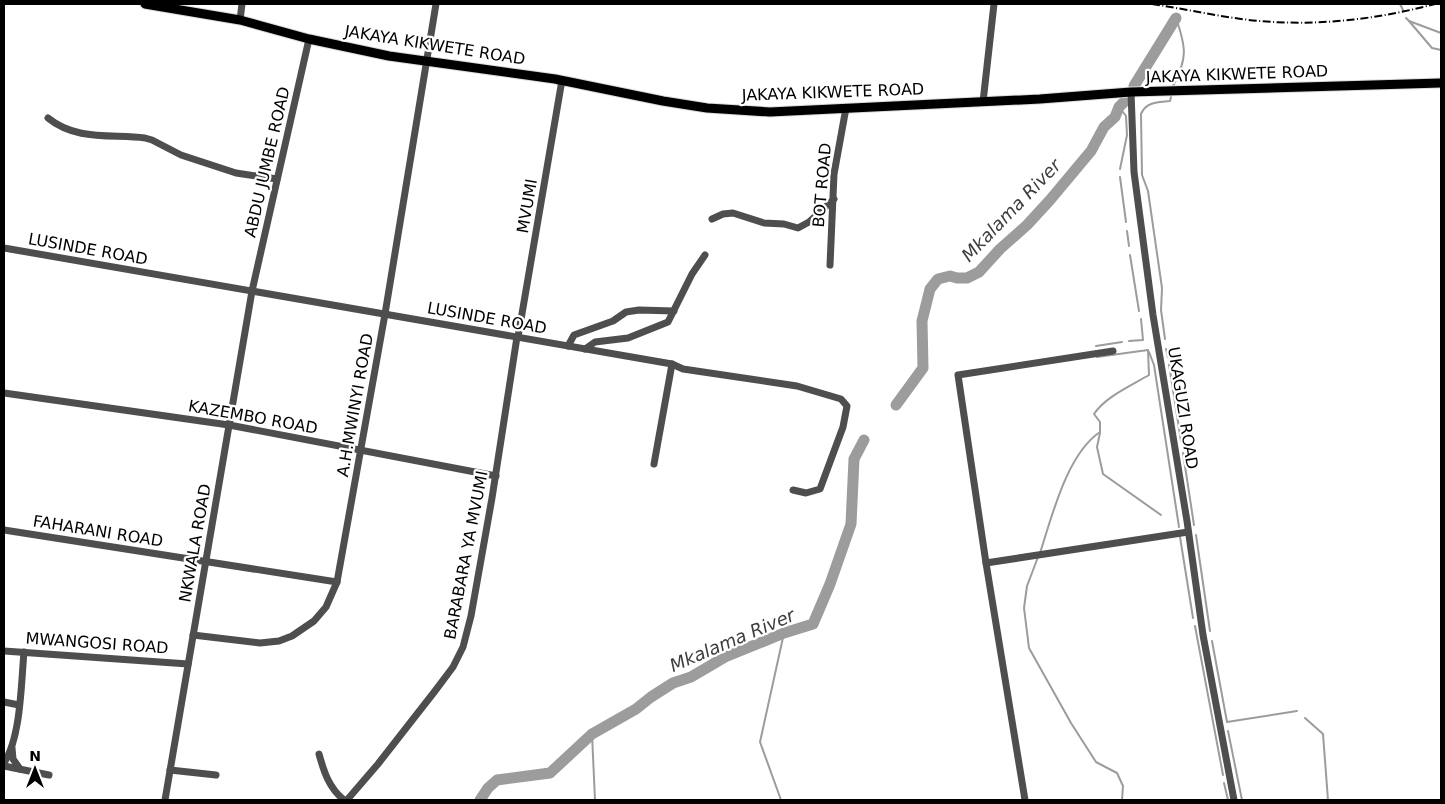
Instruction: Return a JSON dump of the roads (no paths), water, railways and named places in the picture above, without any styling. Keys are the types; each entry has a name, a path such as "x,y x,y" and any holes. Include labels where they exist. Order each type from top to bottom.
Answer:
{"main road":[{"name":"JAKAYA KIKWETE ROAD","path":"145,4 240,20 309,39 389,56 562,80 706,108 770,112 983,102 1131,92 1441,83"}],"street":[{"path":"240,20 242,4"},
{"name":"A.H.MWINYI ROAD","path":"193,635 260,643 292,636 314,620 326,607 337,582 362,451 436,4"},
{"path":"983,102 994,4"},
{"name":"ABDU JUMBE ROAD","path":"252,291 309,39"},
{"name":"MVUMI","path":"518,337 562,80"},
{"name":"UKAGUZI ROAD","path":"1131,92 1134,172 1153,315 1219,727 1234,800"},
{"name":"BOT ROAD","path":"830,265 836,164 846,108"},
{"path":"48,118 59,127 79,133 145,138 181,155 236,173 277,179"},
{"path":"712,219 733,212 764,223 784,224 798,228 809,222 834,199"},
{"name":"LUSINDE ROAD","path":"4,248 672,364 682,369 797,386 841,399 847,406 843,427 820,489 806,493 793,490"},
{"path":"585,349 595,342 628,338 668,322 692,274 705,255"},
{"name":"NKWALA ROAD","path":"165,800 252,291"},
{"path":"568,346 574,335 613,321 626,312 639,310 674,311"},
{"name":"BARABARA YA MVUMI","path":"346,800 378,764 435,691 453,667 463,647 471,616 496,476 518,337"},
{"path":"1025,800 986,563 958,375 1114,351"},
{"path":"654,464 672,364"},
{"name":"KAZEMBO ROAD","path":"4,393 229,425 496,476"},
{"name":"FAHARANI ROAD","path":"4,530 337,582"},
{"path":"986,563 1188,532"},
{"name":"MWANGOSI ROAD","path":"4,651 188,664"},
{"path":"20,769 13,759 12,748 19,705 24,652"},
{"path":"4,702 19,705"},
{"path":"12,748 4,764 49,776"},
{"path":"319,754 325,774 335,793 346,800"},
{"path":"170,770 216,775"}],"waterway":[{"path":"1400,4 1403,10"},
{"path":"1173,86 1181,68 1184,52 1176,18"},
{"name":"Mkalama River","path":"1134,86 1176,18"},
{"path":"1406,18 1409,21 1441,33"},
{"path":"1409,21 1432,48 1441,50"},
{"path":"1165,339 1161,310 1162,288 1148,191 1142,175 1141,114 1149,105 1170,101 1171,97"},
{"name":"Mkalama River","path":"896,405 923,368 922,321 930,289 938,279 950,276 967,278 979,272 1050,200 1091,151 1104,127 1115,117 1119,107 1125,101"},
{"path":"1119,107 1126,116 1127,135 1120,169"},
{"path":"1120,177 1126,222"},
{"path":"1127,231 1129,246"},
{"path":"1130,255 1139,311"},
{"path":"1129,341 1143,340 1141,319"},
{"path":"1096,346 1122,342"},
{"path":"1166,349 1168,357"},
{"path":"1097,357 1148,350"},
{"path":"1040,553 1062,487 1070,470 1088,442 1100,432 1100,422 1094,414 1112,397 1149,375 1148,350"},
{"path":"1149,352 1154,365 1179,527"},
{"path":"1169,364 1181,441"},
{"path":"1100,433 1097,447 1103,474 1161,515"},
{"name":"Mkalama River","path":"480,800 488,788 497,780 550,773 592,734 636,709 673,683 691,677 725,657 784,633 813,624 830,584 851,524 854,459 864,440"},
{"path":"1183,453 1194,525"},
{"path":"1196,535 1210,631"},
{"path":"1180,537 1193,618"},
{"path":"1038,557 1027,586 1024,608 1029,648 1071,723 1096,762 1117,773 1123,786 1122,800"},
{"path":"1195,626 1223,775"},
{"path":"781,800 760,742 784,633"},
{"path":"1212,641 1227,722 1297,711"},
{"path":"1305,718 1323,734 1328,800"},
{"path":"1228,731 1242,800"},
{"path":"592,734 595,800"},
{"path":"1224,783 1228,800"}],"railway":[{"path":"1152,4 1212,15 1294,23 1375,17 1435,4"}]}
